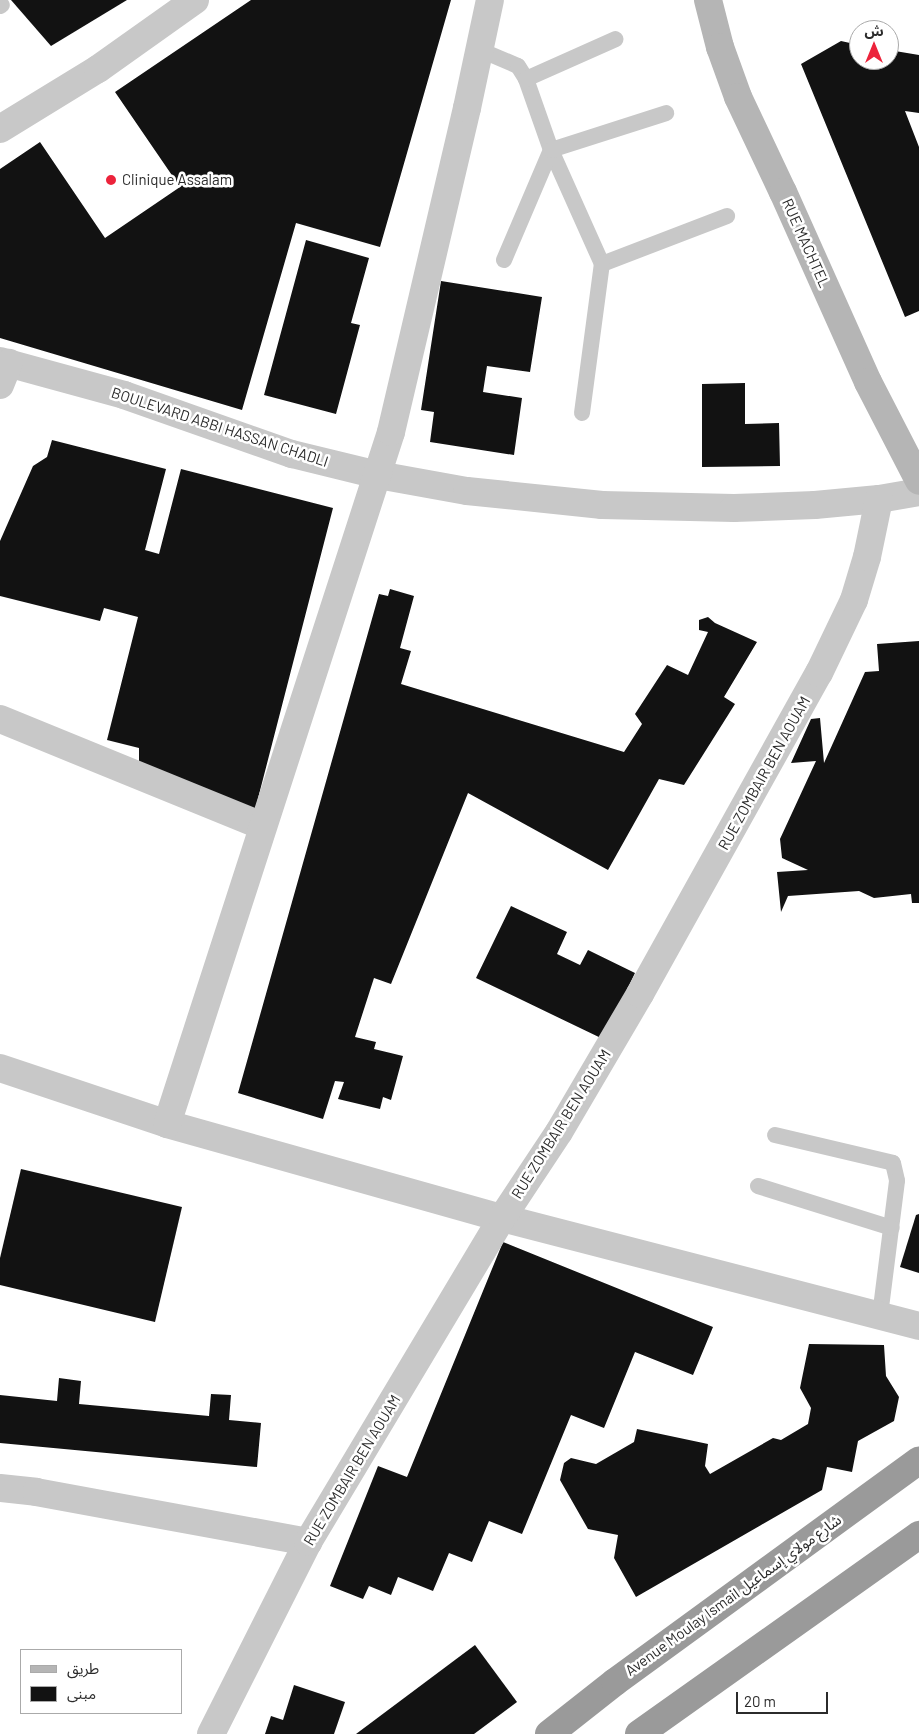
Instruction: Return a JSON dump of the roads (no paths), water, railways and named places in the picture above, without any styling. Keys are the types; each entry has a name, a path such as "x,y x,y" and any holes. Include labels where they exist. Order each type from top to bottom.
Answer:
{"highway":[{"name":"Avenue Moulay Ismail شارع مولاي إسماعيل","path":"550,1734 615,1682 919,1460"},
{"path":"639,1734 919,1535"}],"main road":[{"name":"RUE MACHTEL","path":"708,0 720,47 742,106 788,201 868,382 919,480"}],"street":[{"path":"0,129 98,69 194,0"},
{"path":"167,1124 262,826 378,475 433,257 490,0"},
{"name":"BOULEVARD ABBI HASSAN CHADLI","path":"3,370 124,395 292,454 378,475 467,491 541,500 649,507 743,508 880,500 919,492"},
{"name":"RUE ZOMBAIR BEN AOUAM","path":"211,1734 308,1542 502,1218 559,1132 635,1002 819,673 854,600 867,557 880,500"},
{"path":"0,719 262,826"},
{"path":"0,1068 167,1124 502,1218 919,1326"},
{"path":"0,1488 36,1492 308,1542"}],"lane":[{"path":"526,79 616,39"},
{"path":"478,49 518,66 526,79 551,150 602,264 582,413"},
{"path":"504,260 551,150 666,113"},
{"path":"602,264 727,216"},
{"path":"776,1135 893,1163 897,1181 880,1316"},
{"path":"758,1186 892,1228"}],"place":[{"name":"Clinique Assalam","path":"111,180"}]}
